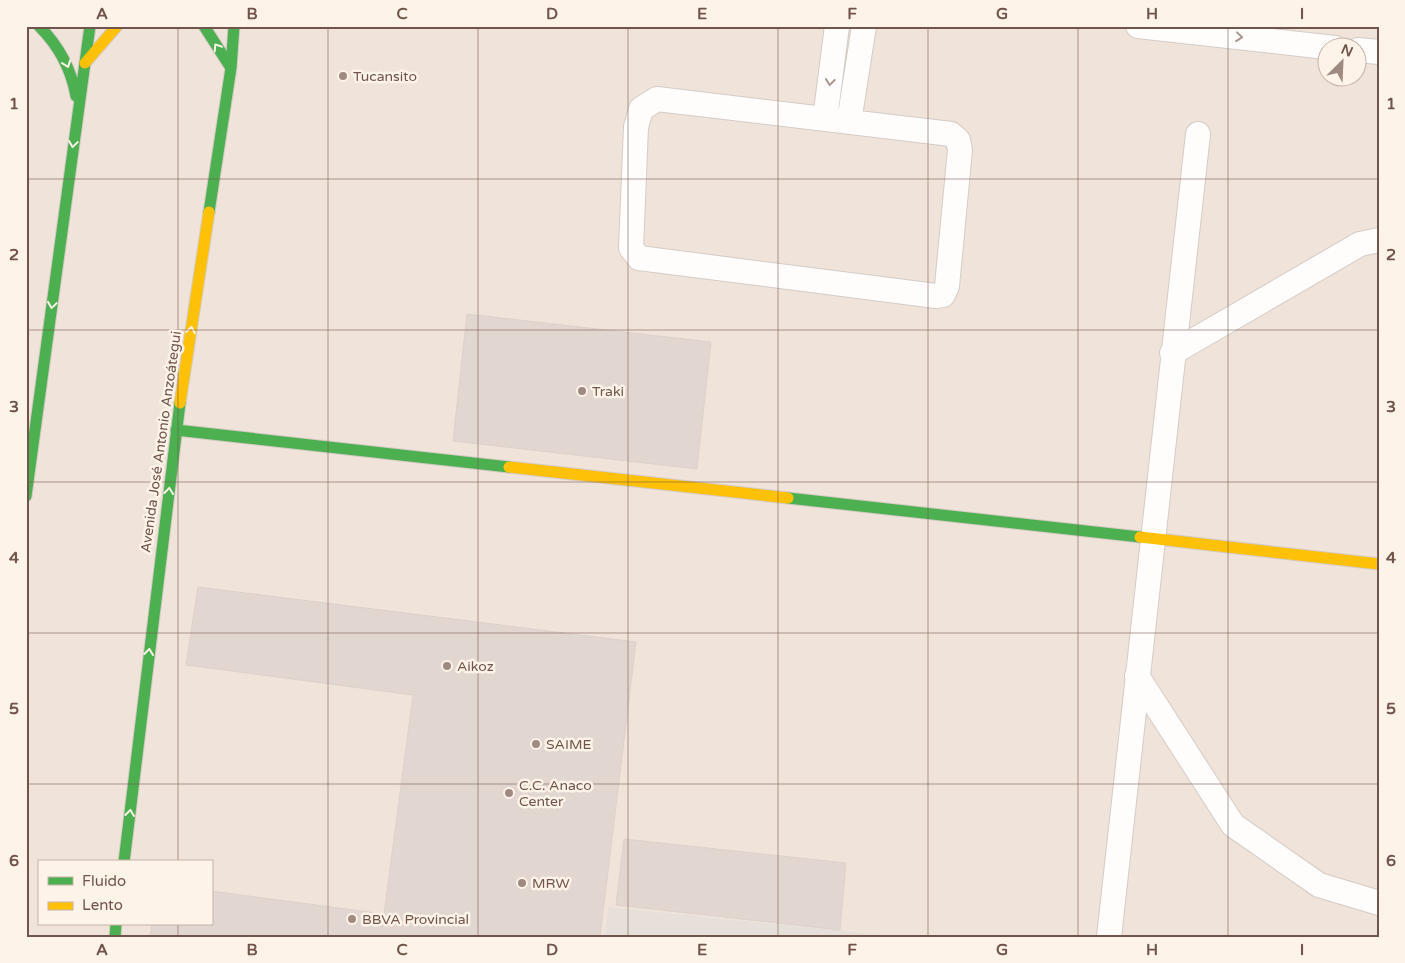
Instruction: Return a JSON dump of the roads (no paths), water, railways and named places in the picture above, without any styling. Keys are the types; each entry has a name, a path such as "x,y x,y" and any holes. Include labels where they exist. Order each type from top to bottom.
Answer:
{"street":[{"path":"39,26 64,56 74,84 78,110"},
{"path":"26,496 90,26"},
{"path":"84,64 117,26"},
{"path":"204,26 230,68"},
{"name":"Avenida José Antonio Anzoátegui","path":"124,860 176,430 230,68 234,26"},
{"path":"825,119 836,26"},
{"path":"849,122 864,26"},
{"path":"1138,26 1318,46"},
{"path":"657,99 849,122 951,134 958,140 960,150 947,286 943,294 926,295 651,261 639,258 631,248 636,127 641,109 657,99"},
{"path":"1109,937 1172,353 1198,134"},
{"path":"1172,353 1360,244 1379,240"},
{"path":"176,430 1379,564"},
{"path":"1137,676 1234,825 1319,885 1379,903"}],"place":[{"name":"Tucansito","path":"343,76"},
{"name":"Traki","path":"582,391"},
{"name":"Aikoz","path":"447,666"},
{"name":"SAIME","path":"536,744"},
{"name":"C.C. Anaco Center","path":"509,793"},
{"name":"MRW","path":"522,883"},
{"name":"BBVA Provincial","path":"352,919"}]}
